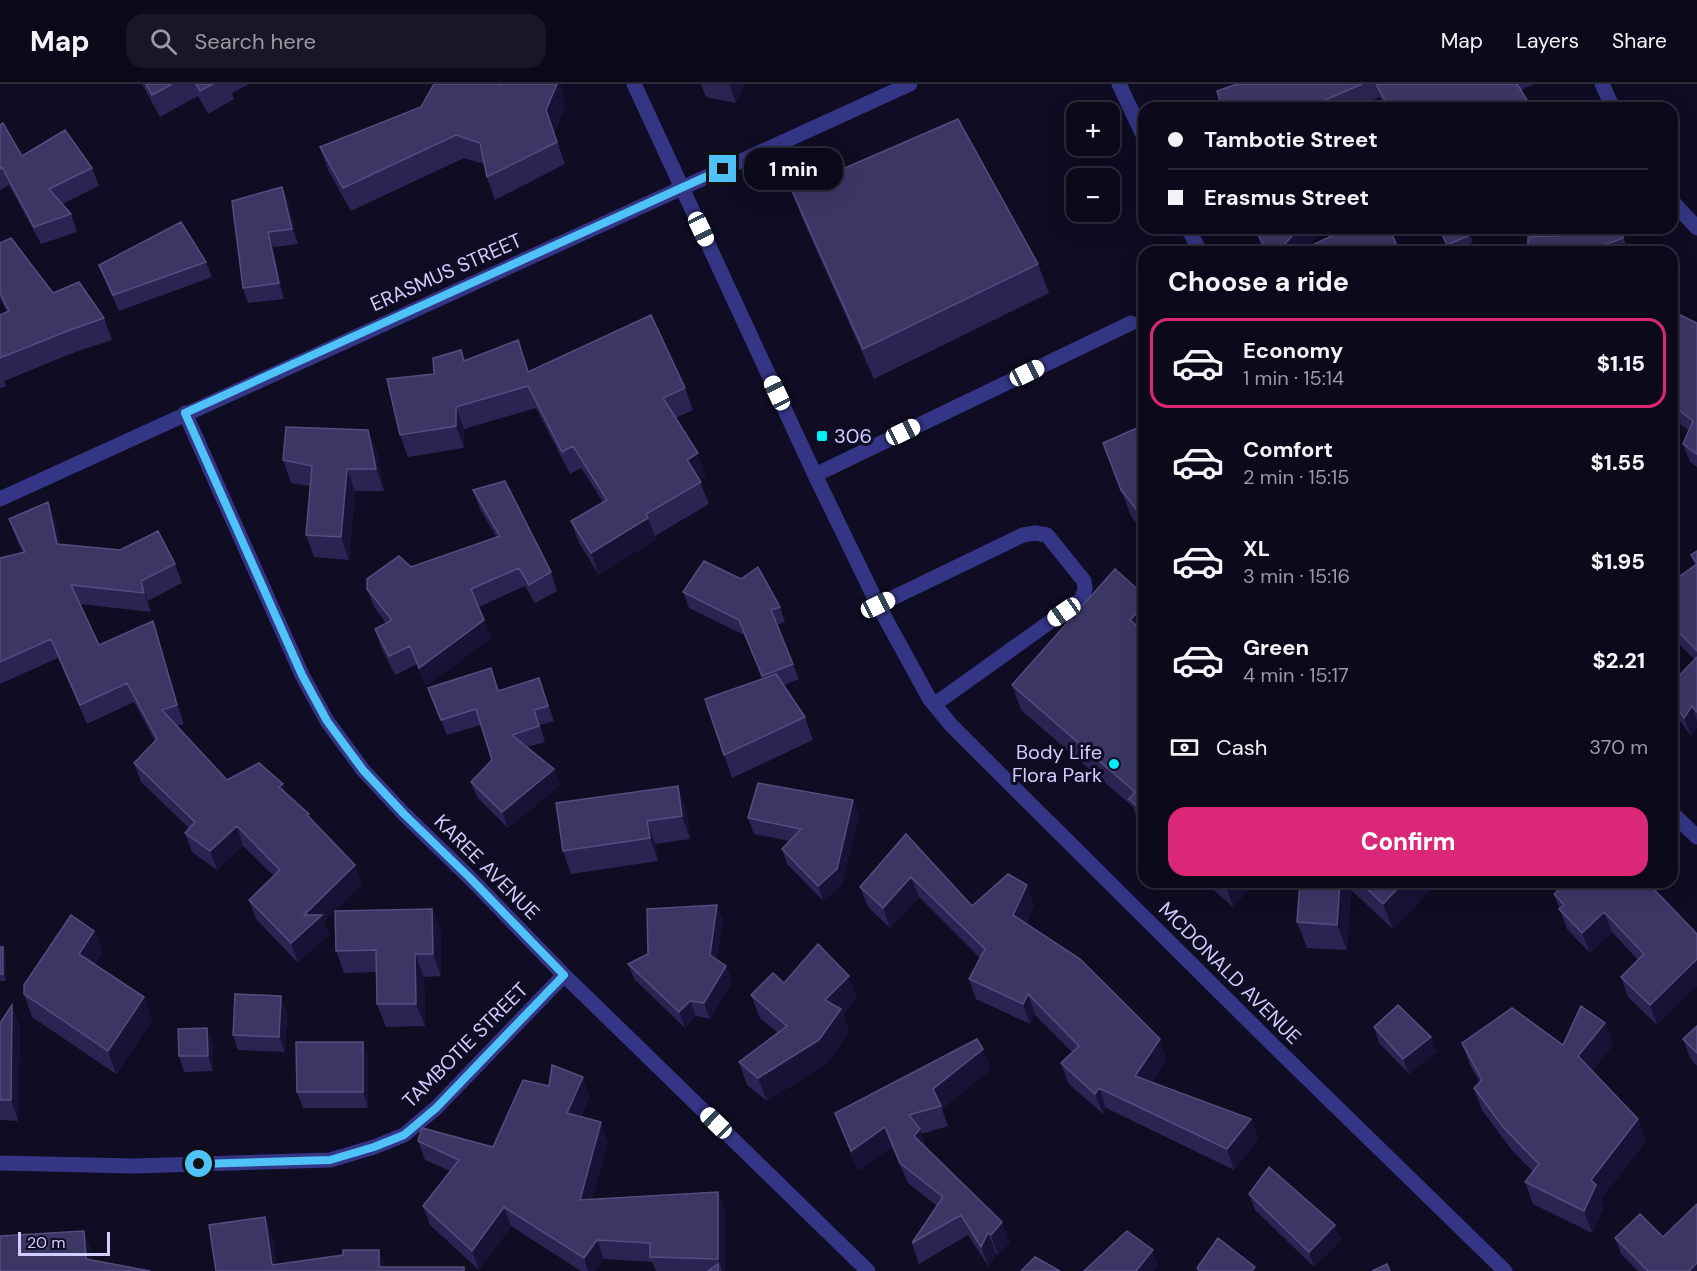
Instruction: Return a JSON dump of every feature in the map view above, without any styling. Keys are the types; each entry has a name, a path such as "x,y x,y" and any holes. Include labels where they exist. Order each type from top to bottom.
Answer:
{"street":[{"name":"MCDONALD AVENUE","path":"634,84 815,475 878,605 935,704 951,725 1012,787 1266,1039 1505,1271"},
{"name":"ERASMUS STREET","path":"0,499 910,84"},
{"path":"1119,84 1138,124"},
{"path":"1602,84 1610,102"},
{"path":"1678,207 1697,228"},
{"path":"815,475 1131,323"},
{"name":"KAREE AVENUE","path":"185,413 302,675 327,721 363,770 564,975 868,1271"},
{"path":"878,605 1023,535 1035,533 1047,535 1084,581 1085,589 1082,599 935,704"},
{"path":"1678,819 1697,837"},
{"name":"TAMBOTIE STREET","path":"0,1162 134,1166 330,1160 374,1147 404,1135 436,1108 564,975"}],"building":[{"path":"146,84 172,84 152,95"},
{"path":"196,84 213,84 200,91"},
{"path":"434,84 557,84 546,110 557,142 487,177 480,143 456,135 343,188 320,147 421,107"},
{"path":"1237,84 1362,84 1321,102 1220,102 1217,91"},
{"path":"1376,84 1517,84 1528,102 1386,102"},
{"path":"958,119 1038,264 863,349 792,191"},
{"path":"3,123 22,156 65,130 92,168 49,189 71,214 34,227 2,167 0,169 0,125"},
{"path":"282,187 292,229 268,232 279,283 243,288 232,201"},
{"path":"181,222 206,262 113,295 99,265"},
{"path":"1258,234 1294,234 1283,246 1264,246"},
{"path":"1336,234 1392,234 1397,246 1310,246"},
{"path":"1442,234 1470,234 1470,235 1447,245"},
{"path":"1622,234 1623,238 1602,246 1528,246 1528,237"},
{"path":"11,238 53,293 79,282 104,318 0,358 0,315 9,311 0,293 0,243"},
{"path":"1678,314 1697,323 1697,454 1683,444 1693,421 1678,410"},
{"path":"651,315 685,388 663,398 698,453 687,460 701,482 646,514 648,518 591,553 571,521 607,500 573,446 562,452 528,386 456,407 456,426 400,435 387,379 434,374 433,358 461,350 464,361 518,340 528,372"},
{"path":"286,427 368,430 376,469 347,469 341,537 306,535 312,466 283,460"},
{"path":"1138,428 1138,511 1121,490 1103,443"},
{"path":"505,481 551,572 529,585 519,568 471,589 484,620 419,668 410,646 389,656 375,629 392,620 367,589 367,579 399,556 411,567 500,536 473,490"},
{"path":"48,502 57,544 120,550 158,531 175,564 141,581 144,593 71,585 99,645 153,621 177,705 162,710 227,780 259,763 283,784 279,787 309,814 307,815 355,865 304,915 322,915 291,943 249,900 280,870 237,826 210,851 185,833 195,822 134,763 157,739 127,683 80,705 51,639 0,662 0,558 25,552 9,519"},
{"path":"1697,551 1697,563 1691,555"},
{"path":"704,561 741,579 758,567 780,607 771,610 793,664 762,676 739,620 683,592"},
{"path":"1697,564 1697,651 1678,631 1678,578"},
{"name":"Body Life Flora Park","path":"1115,569 1138,590 1138,611 1130,620 1138,627 1138,807 1129,799 1135,792 1012,685"},
{"path":"1697,657 1697,712 1692,706 1684,718 1678,710 1678,677"},
{"path":"491,668 498,691 539,678 548,706 534,710 539,726 512,735 554,769 502,812 471,782 492,760 476,709 441,720 428,688"},
{"path":"776,674 805,717 724,755 705,699"},
{"path":"758,783 853,800 837,869 818,886 782,849 801,829 748,818"},
{"path":"678,786 682,816 647,821 650,838 563,851 556,803"},
{"path":"906,834 972,906 1008,874 1027,885 1013,915 1080,959 1160,1039 1135,1076 1251,1119 1227,1149 1099,1088 1095,1094 1061,1063 1079,1046 1028,994 1023,1004 969,979 985,949 911,877 883,908 860,887"},
{"path":"1300,888 1340,888 1337,925 1297,922"},
{"path":"1366,888 1398,888 1383,904"},
{"path":"1560,888 1653,888 1697,934 1697,959 1650,1005 1621,977 1644,954 1604,912 1582,933 1559,909 1564,905 1554,894"},
{"path":"717,905 710,955 726,966 704,1003 690,1001 679,1012 628,964 648,954 647,909"},
{"path":"432,909 433,954 415,954 416,1004 377,1004 376,950 336,951 335,911"},
{"path":"71,915 94,931 79,954 144,997 108,1051 24,994 24,985"},
{"path":"818,944 849,976 825,1000 841,1009 819,1040 758,1078 739,1062 787,1026 751,995 773,973 784,983"},
{"path":"0,947 3,947 3,974 0,974"},
{"path":"235,994 281,996 279,1037 233,1035"},
{"path":"12,1005 11,1100 0,1100 0,1023"},
{"path":"1398,1005 1431,1037 1403,1059 1374,1027"},
{"path":"1581,1006 1605,1023 1578,1056 1638,1119 1591,1180 1596,1185 1584,1211 1525,1182 1539,1164 1503,1127 1474,1088 1482,1080 1462,1043 1512,1008 1563,1045"},
{"path":"1697,1026 1697,1053 1683,1039"},
{"path":"207,1028 208,1056 179,1056 178,1029"},
{"path":"977,1039 983,1049 933,1089 941,1106 909,1115 920,1129 914,1136 1002,1222 991,1235 988,1233 981,1247 961,1215 912,1243 943,1197 900,1163 885,1127 851,1151 835,1113"},
{"path":"296,1042 363,1042 363,1092 297,1092"},
{"path":"552,1065 583,1077 567,1113 601,1122 580,1200 718,1192 718,1259 650,1257 650,1243 597,1240 584,1258 504,1207 472,1251 423,1206 459,1160 418,1141 422,1128 493,1147 523,1080 549,1086"},
{"path":"1269,1167 1335,1225 1309,1252 1249,1194"},
{"path":"1697,1204 1697,1263 1689,1271 1648,1271 1615,1238 1640,1214 1663,1237"},
{"path":"265,1217 272,1265 343,1255 343,1250 379,1250 379,1267 464,1267 464,1271 216,1271 209,1225"},
{"path":"84,1231 86,1259 150,1271 0,1271 0,1236"},
{"path":"1127,1231 1153,1250 1136,1271 1084,1271"},
{"path":"1218,1238 1255,1267 1252,1271 1200,1271 1197,1268"},
{"path":"1035,1257 1060,1271 1021,1271"},
{"path":"718,1264 718,1271 708,1271"},
{"path":"1387,1264 1390,1271 1372,1271"}],"place":[{"name":"306","path":"822,436"},
{"name":"Body Life Flora Park","path":"1114,764"}],"route":[{"path":"199,1164 330,1160 404,1135 436,1108 564,975 404,814 363,770 327,721 302,675 185,413 723,169"}]}
